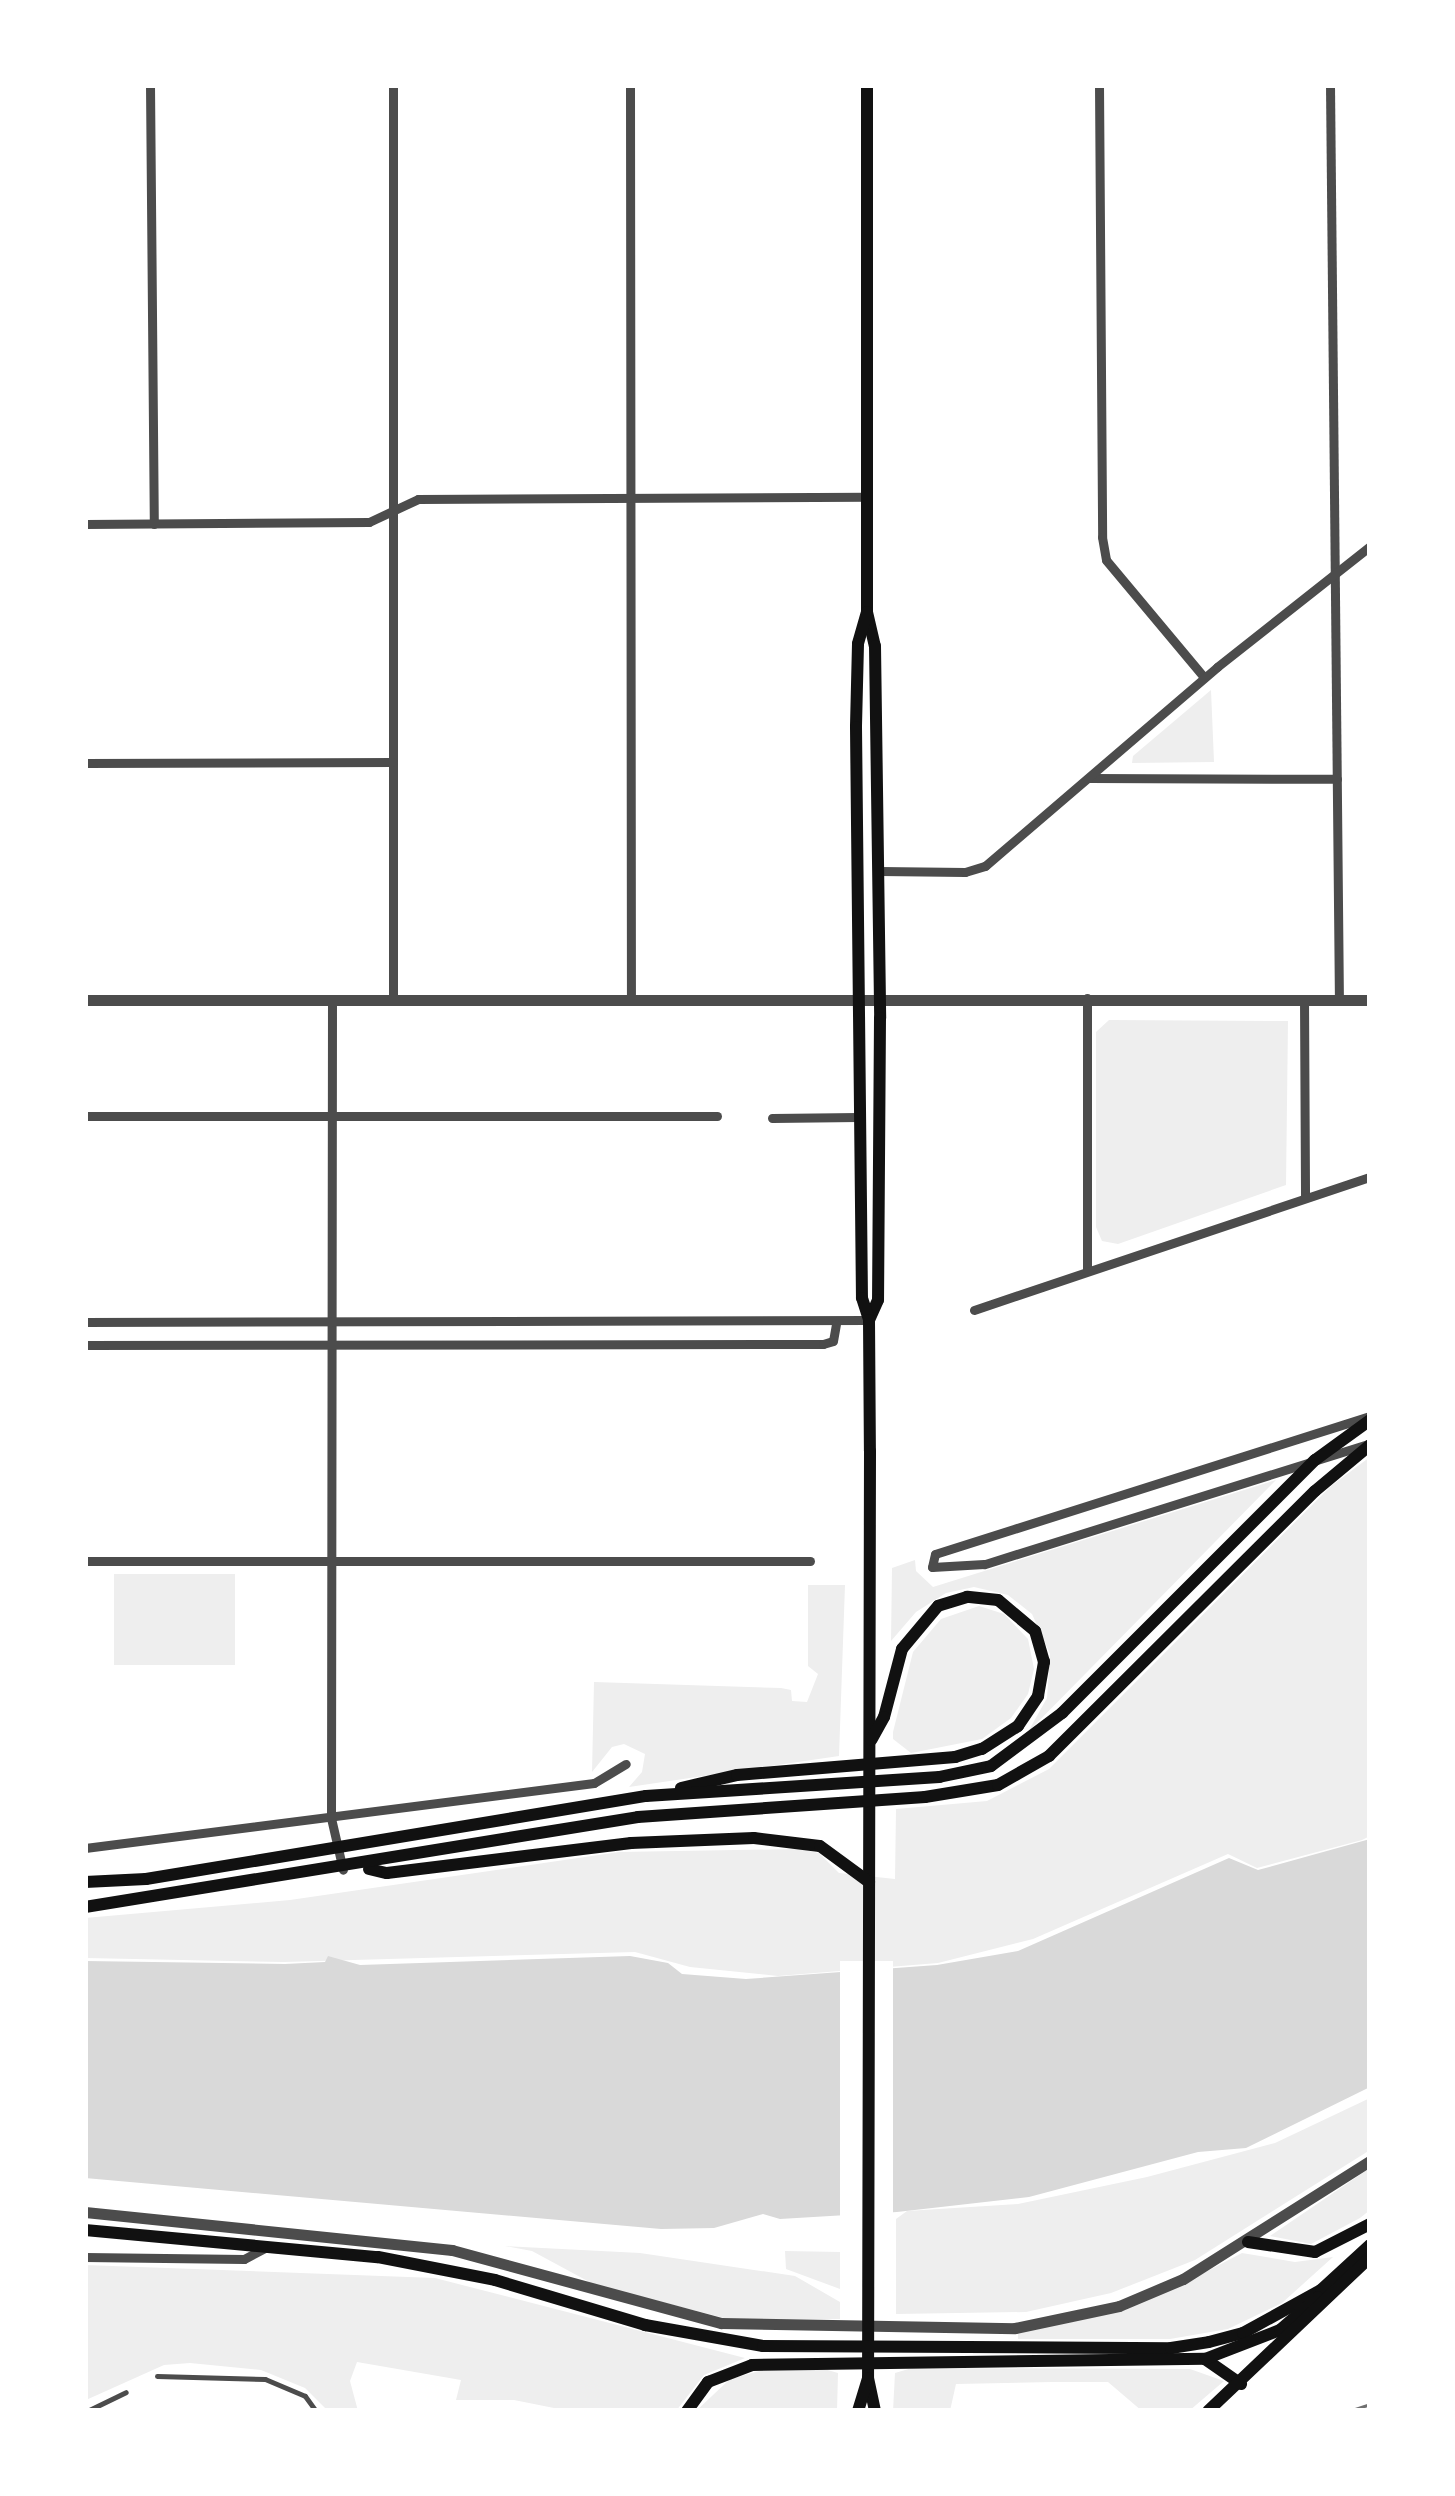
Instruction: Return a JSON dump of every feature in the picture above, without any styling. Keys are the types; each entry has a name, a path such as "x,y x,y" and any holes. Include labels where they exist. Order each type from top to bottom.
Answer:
{"main road":[{"path":"867,85 867,612 875,646 880,871 878,1300 869,1320"},
{"path":"867,612 858,644 856,710 858,1117 862,1298 869,1320 868,2378 875,2411"},
{"path":"646,1796 939,1777 1010,1758 1315,1460 1370,1418"},
{"path":"85,1907 343,1870 638,1817 926,1797 1016,1778 1050,1756 1315,1491 1370,1445"},
{"path":"85,1882 338,1848 646,1796 738,1774 955,1757 982,1749 1018,1726 1038,1696 1044,1662 1035,1631 998,1600 967,1597 938,1606 902,1649 884,1717 870,1742"},
{"path":"361,1867 387,1873 631,1843 754,1838 820,1846 870,1882"},
{"path":"1248,2242 1315,2252 1370,2224"},
{"path":"85,2230 272,2245 449,2269 645,2324 764,2346 1171,2348 1242,2332 1321,2290"},
{"path":"686,2411 708,2382 752,2365 1204,2359 1280,2330 1370,2245"},
{"path":"1208,2411 1241,2384 1370,2257"},
{"path":"1204,2359 1241,2384"},
{"path":"858,2411 868,2378"}],"street":[{"path":"150,85 154,524"},
{"path":"393,85 393,999"},
{"path":"630,85 630,998"},
{"path":"1100,85 1102,538 1106,560 1204,677"},
{"path":"1330,85 1339,1000"},
{"path":"85,524 369,522 418,499 868,497"},
{"path":"880,871 976,871 1090,778 1204,677 1335,569 1370,546"},
{"path":"85,763 393,762"},
{"path":"1090,778 1336,779"},
{"path":"85,1000 880,996 1370,1000"},
{"path":"1087,998 1087,1270"},
{"path":"1304,999 1305,1198"},
{"path":"332,1000 331,1818 343,1870"},
{"path":"85,1116 717,1116"},
{"path":"772,1118 858,1117"},
{"path":"974,1310 1370,1176"},
{"path":"85,1322 836,1324 869,1320"},
{"path":"85,1345 823,1344 833,1341 836,1324"},
{"path":"1370,1418 935,1554 932,1567 984,1564 1370,1445"},
{"path":"85,1561 810,1561"},
{"path":"85,1848 594,1783 626,1764"},
{"path":"85,2212 452,2250 678,2315 763,2328 1015,2328 1070,2319 1167,2286 1248,2242 1370,2161"},
{"path":"85,2256 244,2259 272,2245"}],"lane":[{"path":"157,2376 265,2379 304,2396 316,2411"},
{"path":"87,2411 126,2392"}],"shaded area":[{"path":"1211,690 1214,762 1132,763 1133,756"},
{"path":"1109,1020 1288,1021 1286,1185 1118,1244 1102,1241 1096,1227 1096,1032"},
{"path":"1370,1457 1370,1836 1362,1840 1257,1868 1228,1854 1033,1939 938,1963 778,1976 690,1967 635,1952 284,1962 85,1958 85,1918 290,1900 619,1852 800,1849 819,1853 839,1873 895,1879 896,1809 987,1801 1049,1769 1331,1486"},
{"path":"1276,1480 1028,1732 1047,1698 1050,1654 1032,1614 1008,1595 974,1587 946,1593 916,1612 891,1641 892,1568 915,1560 916,1571 933,1587"},
{"path":"114,1574 235,1574 235,1665 114,1665"},
{"path":"808,1585 845,1585 839,1756 629,1787 642,1772 645,1754 624,1744 612,1747 592,1772 594,1682 781,1688 791,1690 792,1701 807,1702 818,1674 808,1666"},
{"path":"979,1606 1004,1614 1028,1639 1034,1669 1028,1694 1011,1718 982,1739 911,1753 893,1739 893,1732 913,1652 941,1619"},
{"path":"1370,1839 1370,2087 1246,2148 1198,2152 1029,2197 897,2212 780,2219 763,2214 714,2228 661,2229 85,2178 85,1961 285,1964 325,1962 328,1956 360,1965 630,1956 668,1963 682,1974 746,1979 937,1965 1018,1951 1229,1858 1258,1870"},
{"path":"1370,2098 1370,2150 1195,2260 1111,2293 1026,2312 896,2314 896,2219 907,2211 1018,2204 1147,2177 1275,2143"},
{"path":"1370,2168 1370,2210 1360,2218 1311,2244 1270,2236"},
{"path":"505,2246 640,2253 795,2276 840,2302 840,2319 732,2320 595,2285 532,2251"},
{"path":"785,2251 840,2252 840,2289 786,2269"},
{"path":"1242,2253 1295,2262 1333,2257 1282,2303 1228,2329 1170,2339 1018,2339 1018,2332 1094,2317 1173,2289"},
{"path":"85,2265 435,2278 745,2358 704,2375 676,2411 569,2411 514,2400 456,2400 461,2380 357,2362 350,2381 358,2411 328,2411 305,2388 261,2370 190,2363 164,2365 86,2400"},
{"path":"912,2368 1190,2369 1224,2381 1189,2411 1142,2411 1108,2382 1052,2382 956,2384 950,2411 893,2411 895,2373"},
{"path":"824,2369 838,2373 837,2411 696,2411 730,2379 763,2370"}],"pier":[{"path":"840,1961 893,1961 893,2217 840,2217"}],"tram line":[{"path":"1349,2411 1370,2404"}]}
